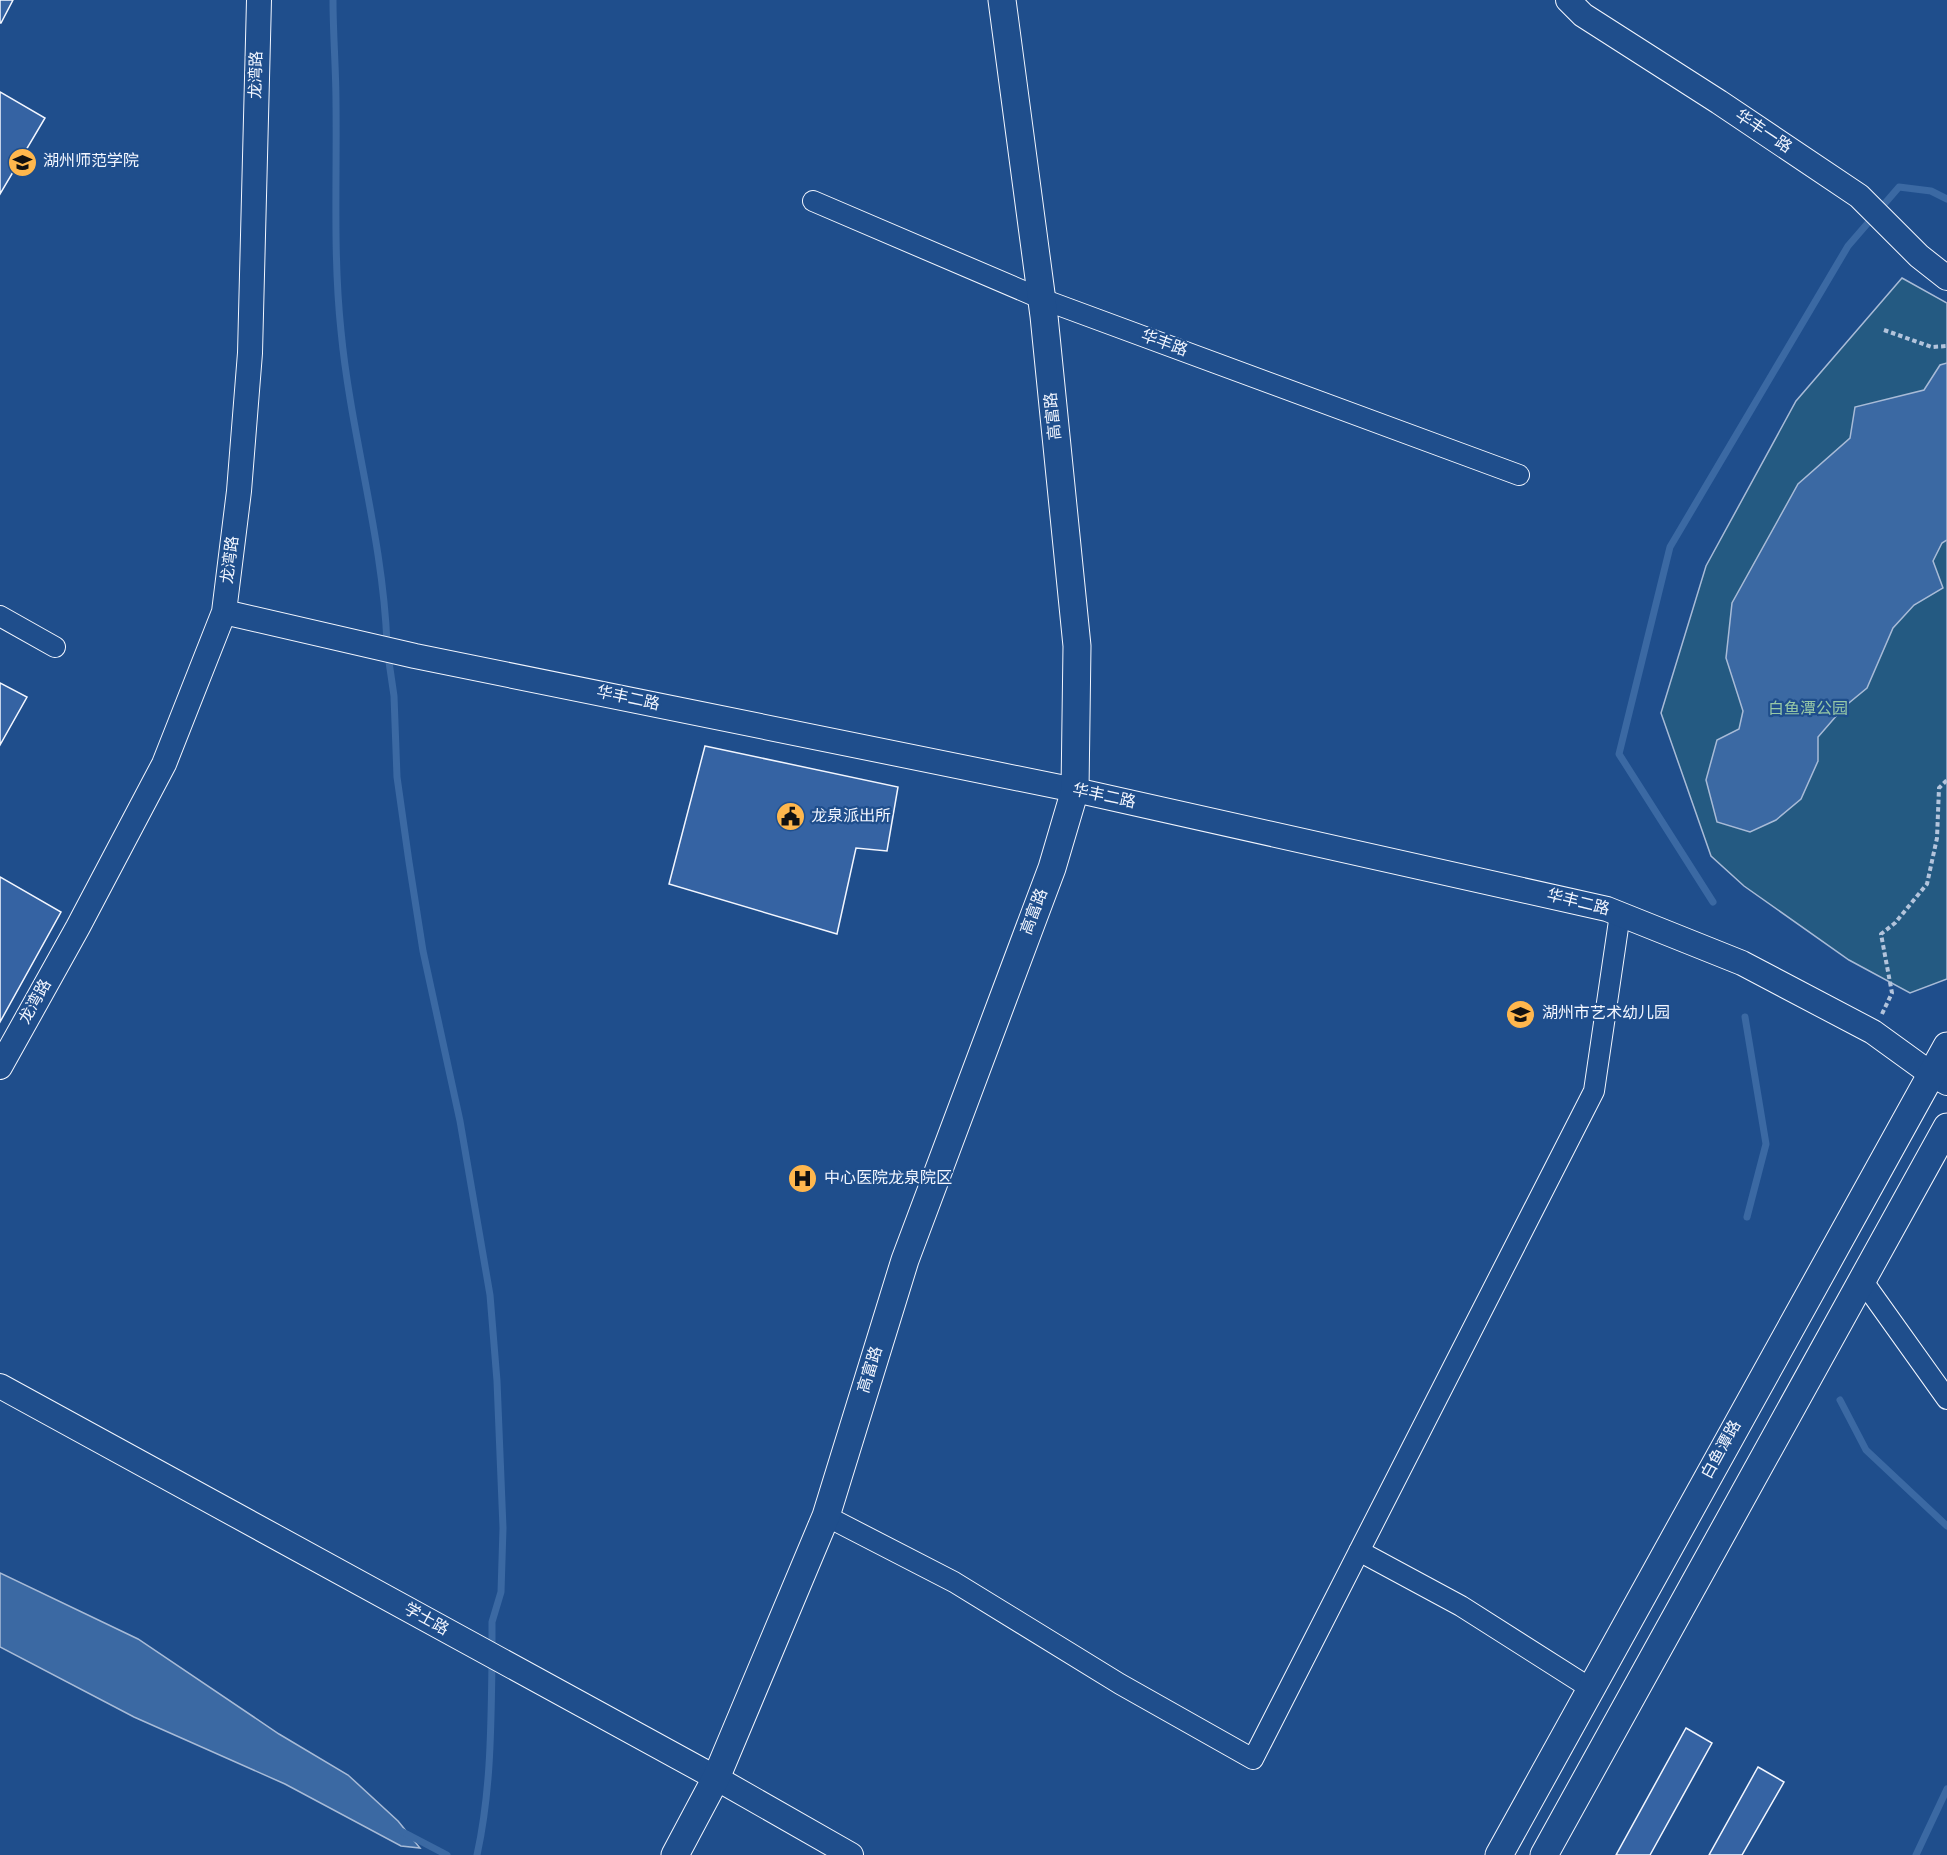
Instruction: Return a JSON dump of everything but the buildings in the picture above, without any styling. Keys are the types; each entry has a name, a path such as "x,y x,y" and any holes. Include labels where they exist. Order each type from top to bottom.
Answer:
{"main road":[{"name":"高富路","path":"675,1855 716,1778 826,1516 905,1260 1052,868 1075,790 1077,646 1042,299 1002,0"},
{"name":"白鱼潭路","path":"1499,1855 1590,1688 1939,1078 1947,1047"},
{"path":"1544,1855 1947,1127"}],"street":[{"name":"龙湾路","path":"0,1067 78,927 164,764 224,612 239,491 250,353 259,0"},
{"name":"华丰一路","path":"1568,0 1583,15 1719,102 1859,196 1919,256 1947,278"},
{"name":"华丰路","path":"813,201 1042,299 1519,476"},
{"name":"华丰二路","path":"224,612 415,656 1075,790 1595,906 1742,963 1873,1032 1939,1078"},
{"path":"0,616 55,647"},
{"path":"826,1516 954,1582 1120,1684 1252,1759 1594,1091 1620,914"},
{"path":"1862,1280 1947,1399"},
{"name":"学士路","path":"0,1386 716,1778 851,1855"},
{"path":"1359,1551 1461,1606 1590,1688"}],"path":[{"path":"1884,330 1932,347 1947,346"},
{"path":"1873,1032 1892,993 1881,934 1895,923 1927,884 1937,838 1939,788 1947,780"}],"green space":[{"name":"白鱼潭公园","path":"1902,278 1947,303 1947,979 1910,993 1849,960 1744,886 1711,856 1661,713 1706,566 1796,401"}],"shaded area":[{"path":"1947,363 1947,540 1942,543 1933,561 1943,588 1914,605 1893,628 1867,688 1844,707 1818,737 1818,761 1801,799 1776,820 1750,832 1717,822 1706,780 1717,740 1739,729 1743,711 1726,658 1732,603 1798,484 1850,438 1855,407 1924,390 1940,365"},
{"path":"0,1573 138,1639 279,1734 348,1775 398,1821 420,1848 401,1846 285,1784 134,1717 0,1647"}],"waterway":[{"path":"333,0 336,91 336,246 341,331 352,409 380,565 387,644"},
{"path":"1713,902 1619,754 1670,547 1848,246 1899,187 1931,191 1947,199"},
{"path":"388,655 394,696 397,777 423,951 460,1121 490,1295 497,1381 503,1528 501,1592 492,1622 492,1651"},
{"path":"1745,1017 1766,1144 1747,1217"},
{"path":"1840,1400 1866,1450 1947,1526"},
{"path":"477,1855 488,1783 492,1662"},
{"path":"1916,1855 1947,1789"},
{"path":"403,1832 447,1855"}],"place":[{"name":"湖州师范学院","path":"22,162"},
{"name":"龙泉派出所","path":"790,817"},
{"name":"湖州市艺术幼儿园","path":"1521,1014"},
{"name":"中心医院龙泉院区","path":"803,1179"}]}
